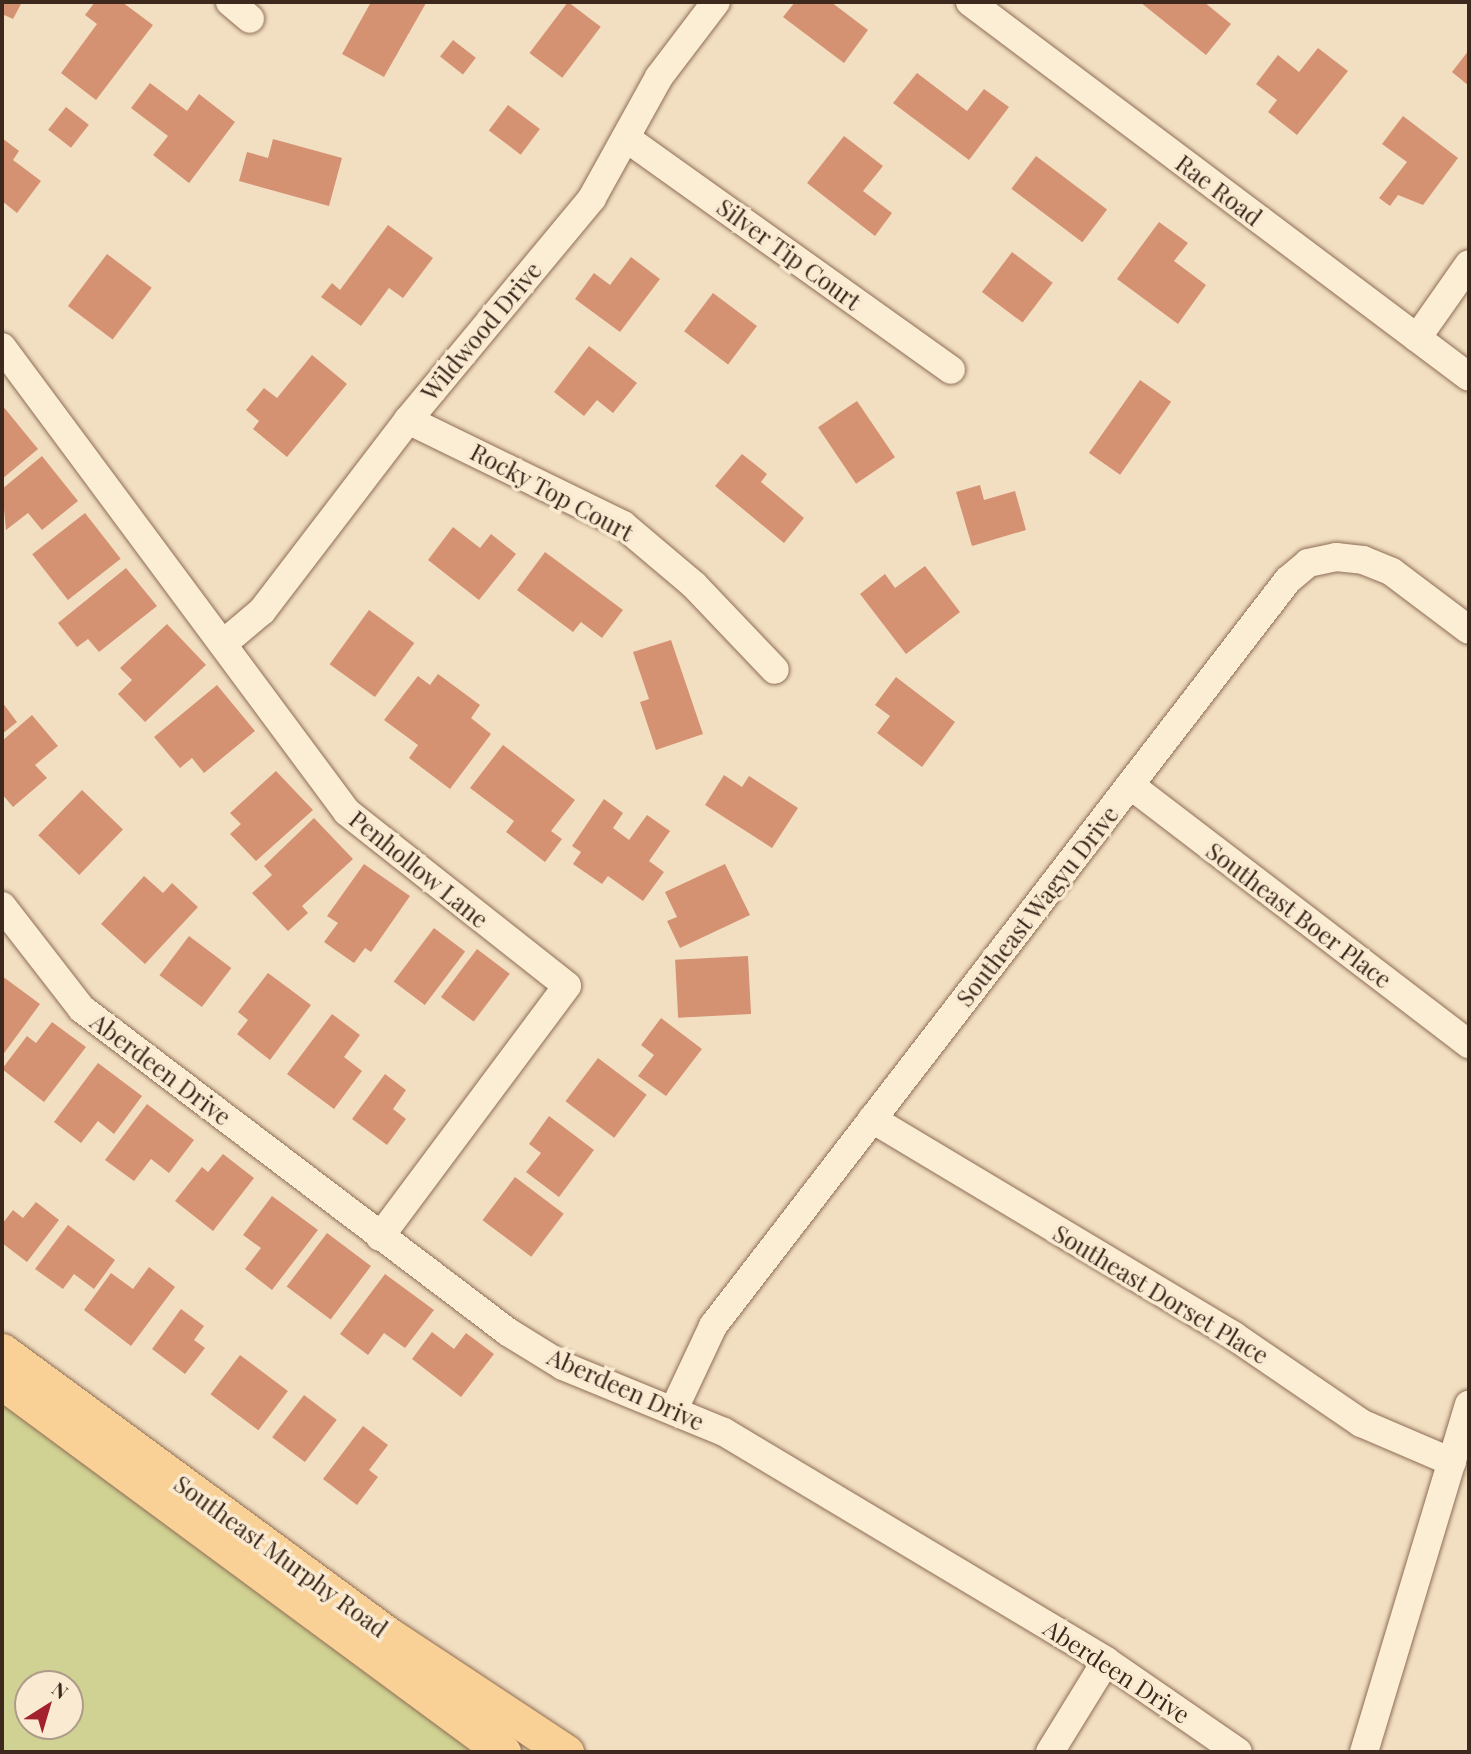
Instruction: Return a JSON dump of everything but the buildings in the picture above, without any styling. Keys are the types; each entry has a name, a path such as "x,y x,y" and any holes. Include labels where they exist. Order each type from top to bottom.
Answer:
{"main road":[{"name":"Southeast Murphy Road","path":"2,1351 392,1637 566,1752"},
{"name":"Southeast Murphy Road","path":"2,1382 503,1752"}],"street":[{"name":"Wildwood Drive","path":"224,643 262,611 408,420 592,198 659,77 716,2"},
{"name":"Rae Road","path":"970,2 1469,377"},
{"name":"Silver Tip Court","path":"626,138 951,370"},
{"path":"1417,338 1469,264"},
{"name":"Penhollow Lane","path":"2,347 347,812 567,986 380,1237"},
{"name":"Rocky Top Court","path":"408,420 623,525 694,585 775,670"},
{"name":"Southeast Wagyu Drive","path":"674,1409 713,1326 1288,580 1308,563 1336,557 1392,572 1469,630"},
{"name":"Southeast Boer Place","path":"1130,785 1469,1044"},
{"name":"Aberdeen Drive","path":"2,906 82,1009 380,1237 563,1366 674,1409 782,1465 1106,1661 1238,1752"},
{"name":"Southeast Dorset Place","path":"872,1119 1234,1336 1361,1423 1452,1462"},
{"path":"1364,1752 1469,1404"},
{"path":"1050,1752 1106,1661"}],"green space":[{"path":"2,1397 504,1752 2,1752"}]}
